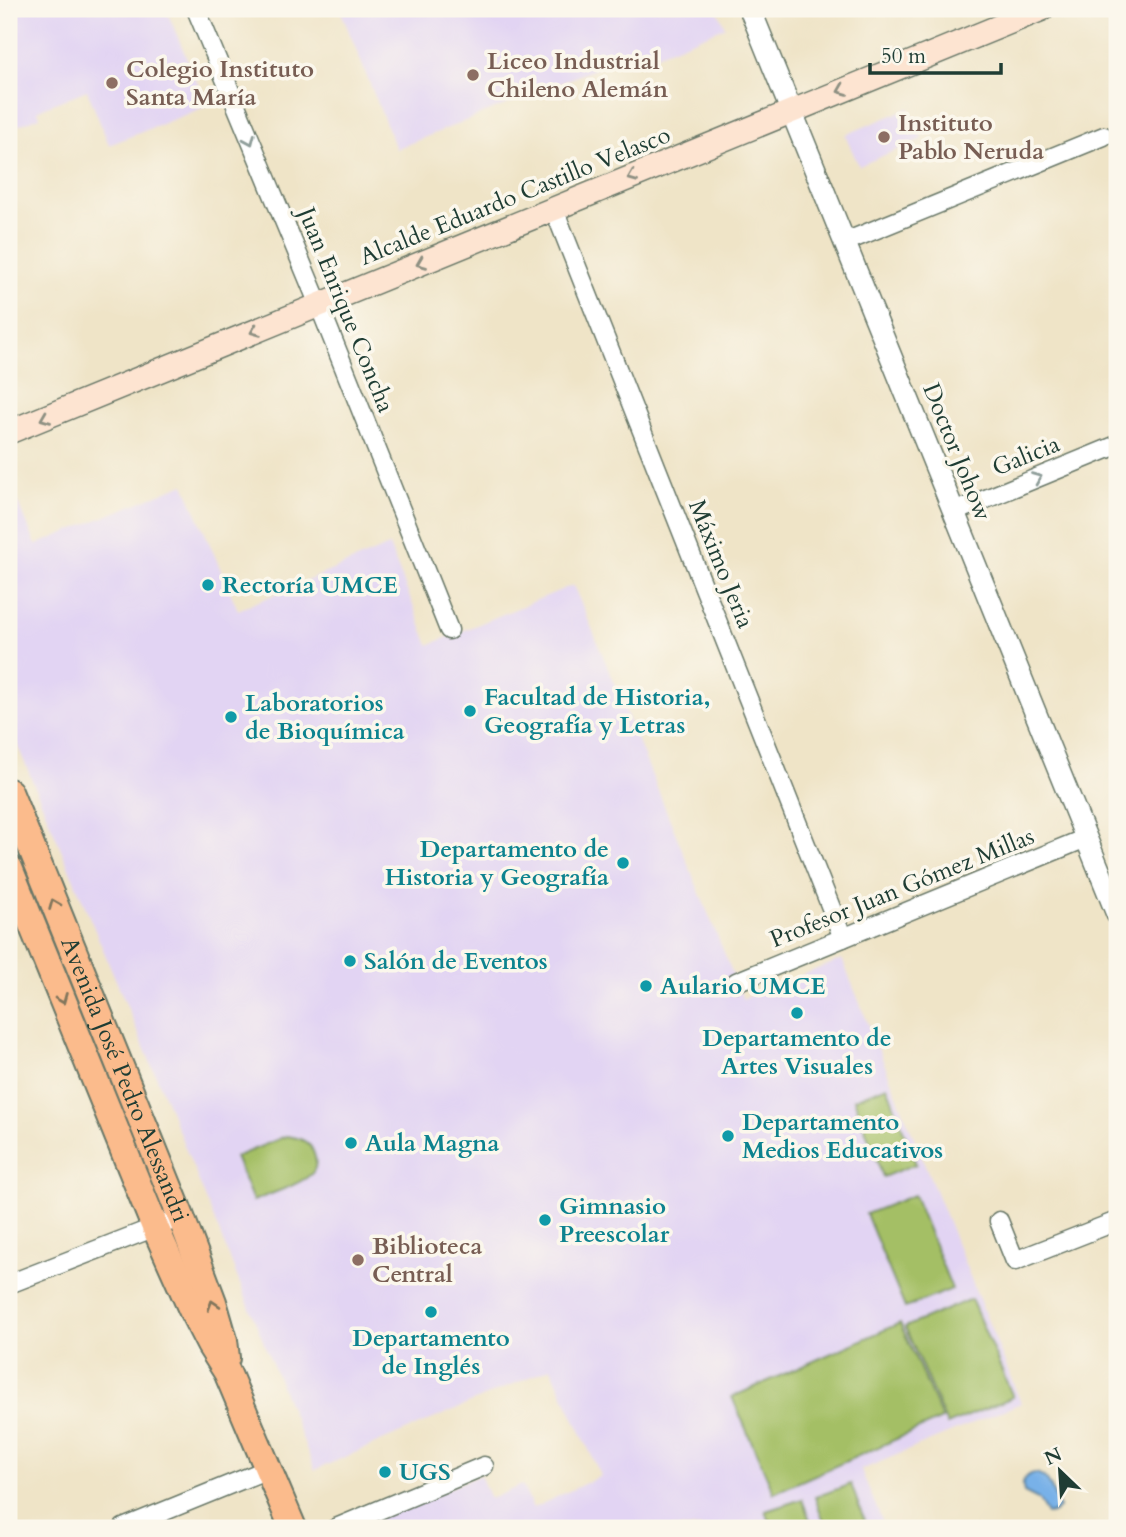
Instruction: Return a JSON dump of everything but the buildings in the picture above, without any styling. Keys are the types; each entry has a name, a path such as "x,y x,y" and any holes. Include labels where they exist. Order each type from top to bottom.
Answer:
{"main road":[{"name":"Alcalde Eduardo Castillo Velasco","path":"9,432 1042,9"},
{"name":"Avenida José Pedro Alessandri","path":"9,792 181,1217 213,1302 224,1340 227,1371"},
{"name":"Avenida José Pedro Alessandri","path":"9,868 156,1227 192,1310 227,1371 293,1528"}],"street":[{"name":"Juan Enrique Concha","path":"196,9 319,305 449,630"},
{"name":"Doctor Johow","path":"750,9 1117,914"},
{"path":"845,242 1104,136"},
{"name":"Máximo Jeria","path":"554,209 843,938"},
{"name":"Galicia","path":"954,512 1117,445"},
{"name":"Profesor Juan Gómez Millas","path":"736,982 1086,838"},
{"path":"9,1284 181,1217"},
{"path":"999,1221 1015,1261 1117,1220"},
{"path":"336,1528 484,1466"},
{"path":"123,1528 268,1469"}],"shaded area":[{"name":"Colegio Instituto Santa María","path":"9,9 166,9 207,106 109,145 87,90 38,110 40,117 9,129"},
{"name":"Liceo Industrial Chileno Alemán","path":"340,9 717,9 725,27 634,64 629,55 396,149"},
{"name":"Instituto Pablo Neruda","path":"909,108 922,139 859,166 845,135"},
{"path":"9,480 36,545 184,484 238,610 389,546 429,645 573,585 743,999 842,959 1021,1403 861,1470 885,1528 356,1528 480,1475 490,1499 522,1485 533,1508 601,1476 551,1368 315,1470 162,1090 9,725"}],"green space":[{"path":"887,1086 916,1164 883,1177 854,1099"},
{"path":"286,1136 302,1140 311,1147 316,1165 313,1172 302,1180 253,1201 235,1157"},
{"path":"914,1195 952,1289 905,1308 866,1214"},
{"path":"971,1299 1013,1397 947,1425 905,1327"},
{"path":"900,1323 942,1419 774,1493 732,1397"},
{"path":"851,1484 867,1528 826,1528 815,1497"},
{"path":"802,1499 813,1528 772,1528 766,1511"}],"water":[{"path":"1035,1473 1044,1477 1052,1489 1059,1508 1054,1513 1047,1514 1038,1499 1024,1492 1024,1479"}],"place":[{"name":"Liceo Industrial Chileno Alemán","path":"473,75"},
{"name":"Colegio Instituto Santa María","path":"112,83"},
{"name":"Instituto Pablo Neruda","path":"884,137"},
{"name":"Rectoría UMCE","path":"208,585"},
{"name":"Facultad de Historia, Geografía y Letras","path":"470,711"},
{"name":"Laboratorios de Bioquímica","path":"231,717"},
{"name":"Departamento de Historia y Geografía","path":"623,863"},
{"name":"Salón de Eventos","path":"350,961"},
{"name":"Aulario UMCE","path":"646,986"},
{"name":"Departamento de Artes Visuales","path":"797,1013"},
{"name":"Departamento Medios Educativos","path":"728,1136"},
{"name":"Aula Magna","path":"351,1143"},
{"name":"Gimnasio Preescolar","path":"545,1220"},
{"name":"Biblioteca Central","path":"358,1260"},
{"name":"Departamento de Inglés","path":"431,1312"},
{"name":"UGS","path":"385,1472"}]}
